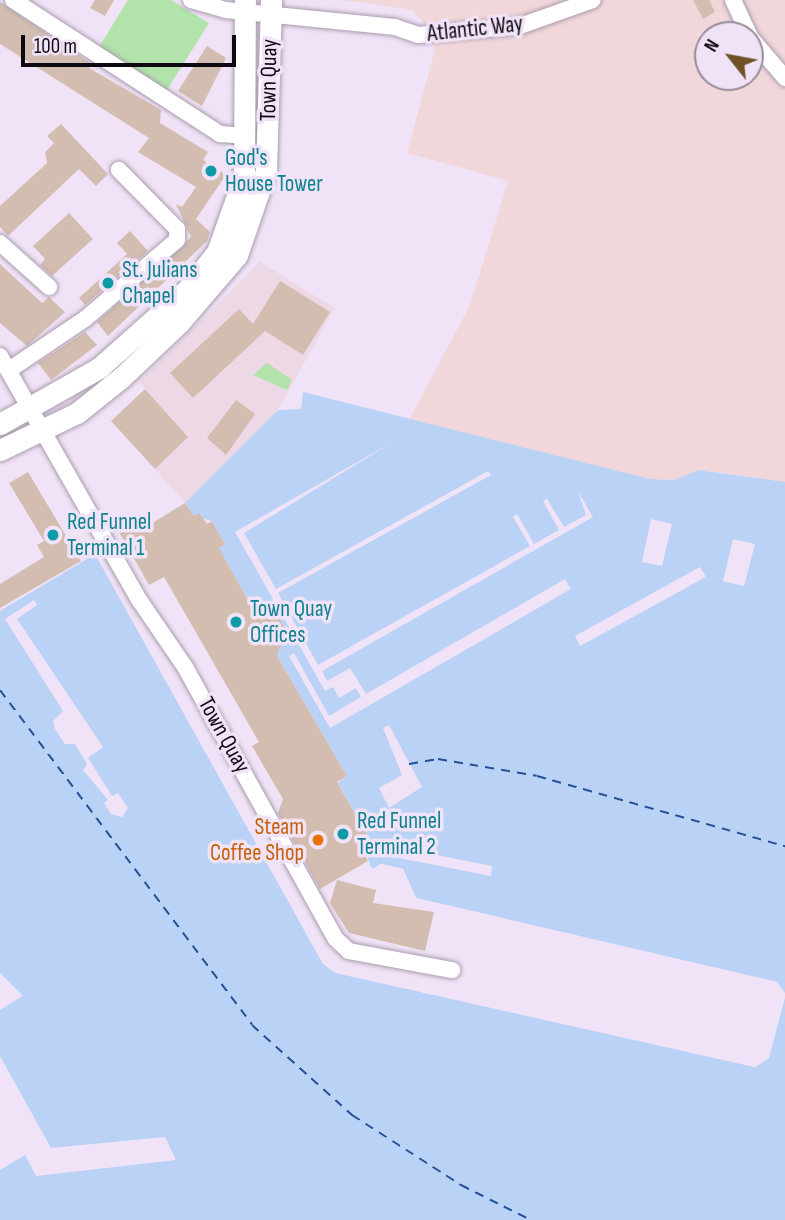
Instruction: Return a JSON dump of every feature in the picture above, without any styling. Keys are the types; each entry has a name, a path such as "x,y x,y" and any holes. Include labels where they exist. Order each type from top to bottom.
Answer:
{"main road":[{"name":"Town Quay","path":"0,424 31,409 107,361 204,271 230,228 244,176 247,136 244,6"},
{"name":"Town Quay","path":"0,450 77,412 122,377 187,314 237,255 266,171 270,7"}],"street":[{"path":"13,0 220,134 247,136"},
{"name":"Atlantic Way","path":"191,0 270,7 395,27 418,35 520,26 593,0"},
{"path":"733,0 743,21"},
{"path":"764,53 785,78"},
{"path":"43,429 4,363 85,319 178,237 169,219 118,170"},
{"path":"0,243 49,287"},
{"name":"Town Quay","path":"43,429 140,601 185,667 336,939 349,951 452,970"}],"shaded area":[{"path":"343,0 785,0 785,482 698,470 674,480 650,479 409,420 470,305 508,181 407,153 435,49 426,25 412,10"},
{"path":"260,262 335,308 278,410 185,503 155,469 188,437 139,382"}],"green space":[{"path":"128,0 171,0 209,23 167,90 99,47"},
{"path":"267,363 292,380 287,390 253,375"}],"water":[{"path":"303,392 650,479 674,480 698,470 785,482 785,993 777,982 416,898 403,869 381,864 372,869 337,782 347,776 277,656 277,614 253,609 223,556 213,551 225,544 212,521 194,516 185,503 278,410 301,409"},
{"path":"95,554 323,964 336,973 755,1067 769,1058 785,997 785,1220 0,1220 0,611"}],"pier":[{"path":"396,440 244,533 276,589 488,471 491,475 278,593 318,665 530,546 513,517 517,514 534,544 559,530 543,501 547,499 564,527 586,515 578,491 593,517 322,671 327,681 350,668 366,694 565,579 571,589 330,728 289,656 294,653 329,716 361,697 356,688 339,698 333,687 325,691 235,532"},
{"path":"185,503 194,516 200,513 207,524 212,521 225,544 213,552 217,559 223,555 253,609 277,614 286,630 277,656 347,776 338,783 370,840 359,846 372,869 381,864 403,869 416,898 777,982 785,997 768,1058 755,1067 336,973 323,964 102,561 326,962 337,970 755,1063 765,1056 782,995 775,985 414,901 401,872 370,872 356,846 365,838 334,783 343,775 273,657 283,631 275,617 250,611 222,560 215,562 209,553 220,543 211,526 192,519"},
{"path":"651,519 672,524 662,566 642,562"},
{"path":"733,539 755,544 744,586 723,581"},
{"path":"700,567 706,577 580,646 575,636"},
{"path":"34,600 37,605 17,619 103,747 88,758 112,796 118,793 128,808 122,817 111,814 104,803 108,800 83,770 87,764 75,744 65,744 55,729 53,721 63,711 5,619"},
{"path":"389,725 422,787 389,808 379,788 402,775 383,728"},
{"path":"396,847 492,866 491,876 394,857"},
{"path":"0,973 23,996 0,1010"},
{"path":"0,1056 51,1148 165,1137 176,1160 36,1176 25,1155 0,1170"}],"building":[{"path":"95,0 114,0 105,16 90,8"},
{"path":"693,0 709,0 715,12 703,19"},
{"path":"0,2 92,64 89,68 161,110 160,123 208,152 203,160 226,175 196,219 210,232 207,241 108,336 97,322 191,237 176,204 182,207 196,187 138,152 149,138 0,44"},
{"path":"207,46 226,58 202,106 178,91"},
{"path":"61,124 108,174 96,186 79,169 8,236 0,227 0,206 47,163 45,152 54,143 47,136"},
{"path":"69,213 93,239 52,276 40,265 45,259 33,246"},
{"path":"130,231 148,251 85,305 79,298 127,254 117,243"},
{"path":"0,264 42,303 49,297 65,312 27,346 0,323"},
{"path":"280,281 330,312 303,355 265,331 193,398 170,373 239,309 253,324"},
{"path":"85,332 97,345 51,380 38,363"},
{"path":"145,389 188,437 155,469 111,421"},
{"path":"236,400 255,414 226,455 207,438"},
{"name":"Red Funnel Terminal 1","path":"28,472 81,561 0,608 0,584 44,557 37,545 44,541 9,483"},
{"path":"185,503 194,516 200,513 207,524 212,521 225,544 219,548 253,609 277,614 286,630 277,656 347,776 337,782 370,840 359,846 368,861 320,889 278,813 283,799 252,746 259,742 164,577 149,585 116,527 132,518 139,531"},
{"path":"337,880 376,890 373,903 434,912 425,951 349,933 330,903"}],"ferry route":[{"path":"0,690 252,1025 352,1115 461,1185 531,1220"},
{"path":"409,764 438,759 537,776 785,846"}],"place":[{"name":"God's House Tower","path":"211,171"},
{"name":"St. Julians Chapel","path":"108,283"},
{"name":"Red Funnel Terminal 1","path":"53,535"},
{"name":"Town Quay Offices","path":"236,622"},
{"name":"Red Funnel Terminal 2","path":"343,834"},
{"name":"Steam Coffee Shop","path":"318,840"}]}
